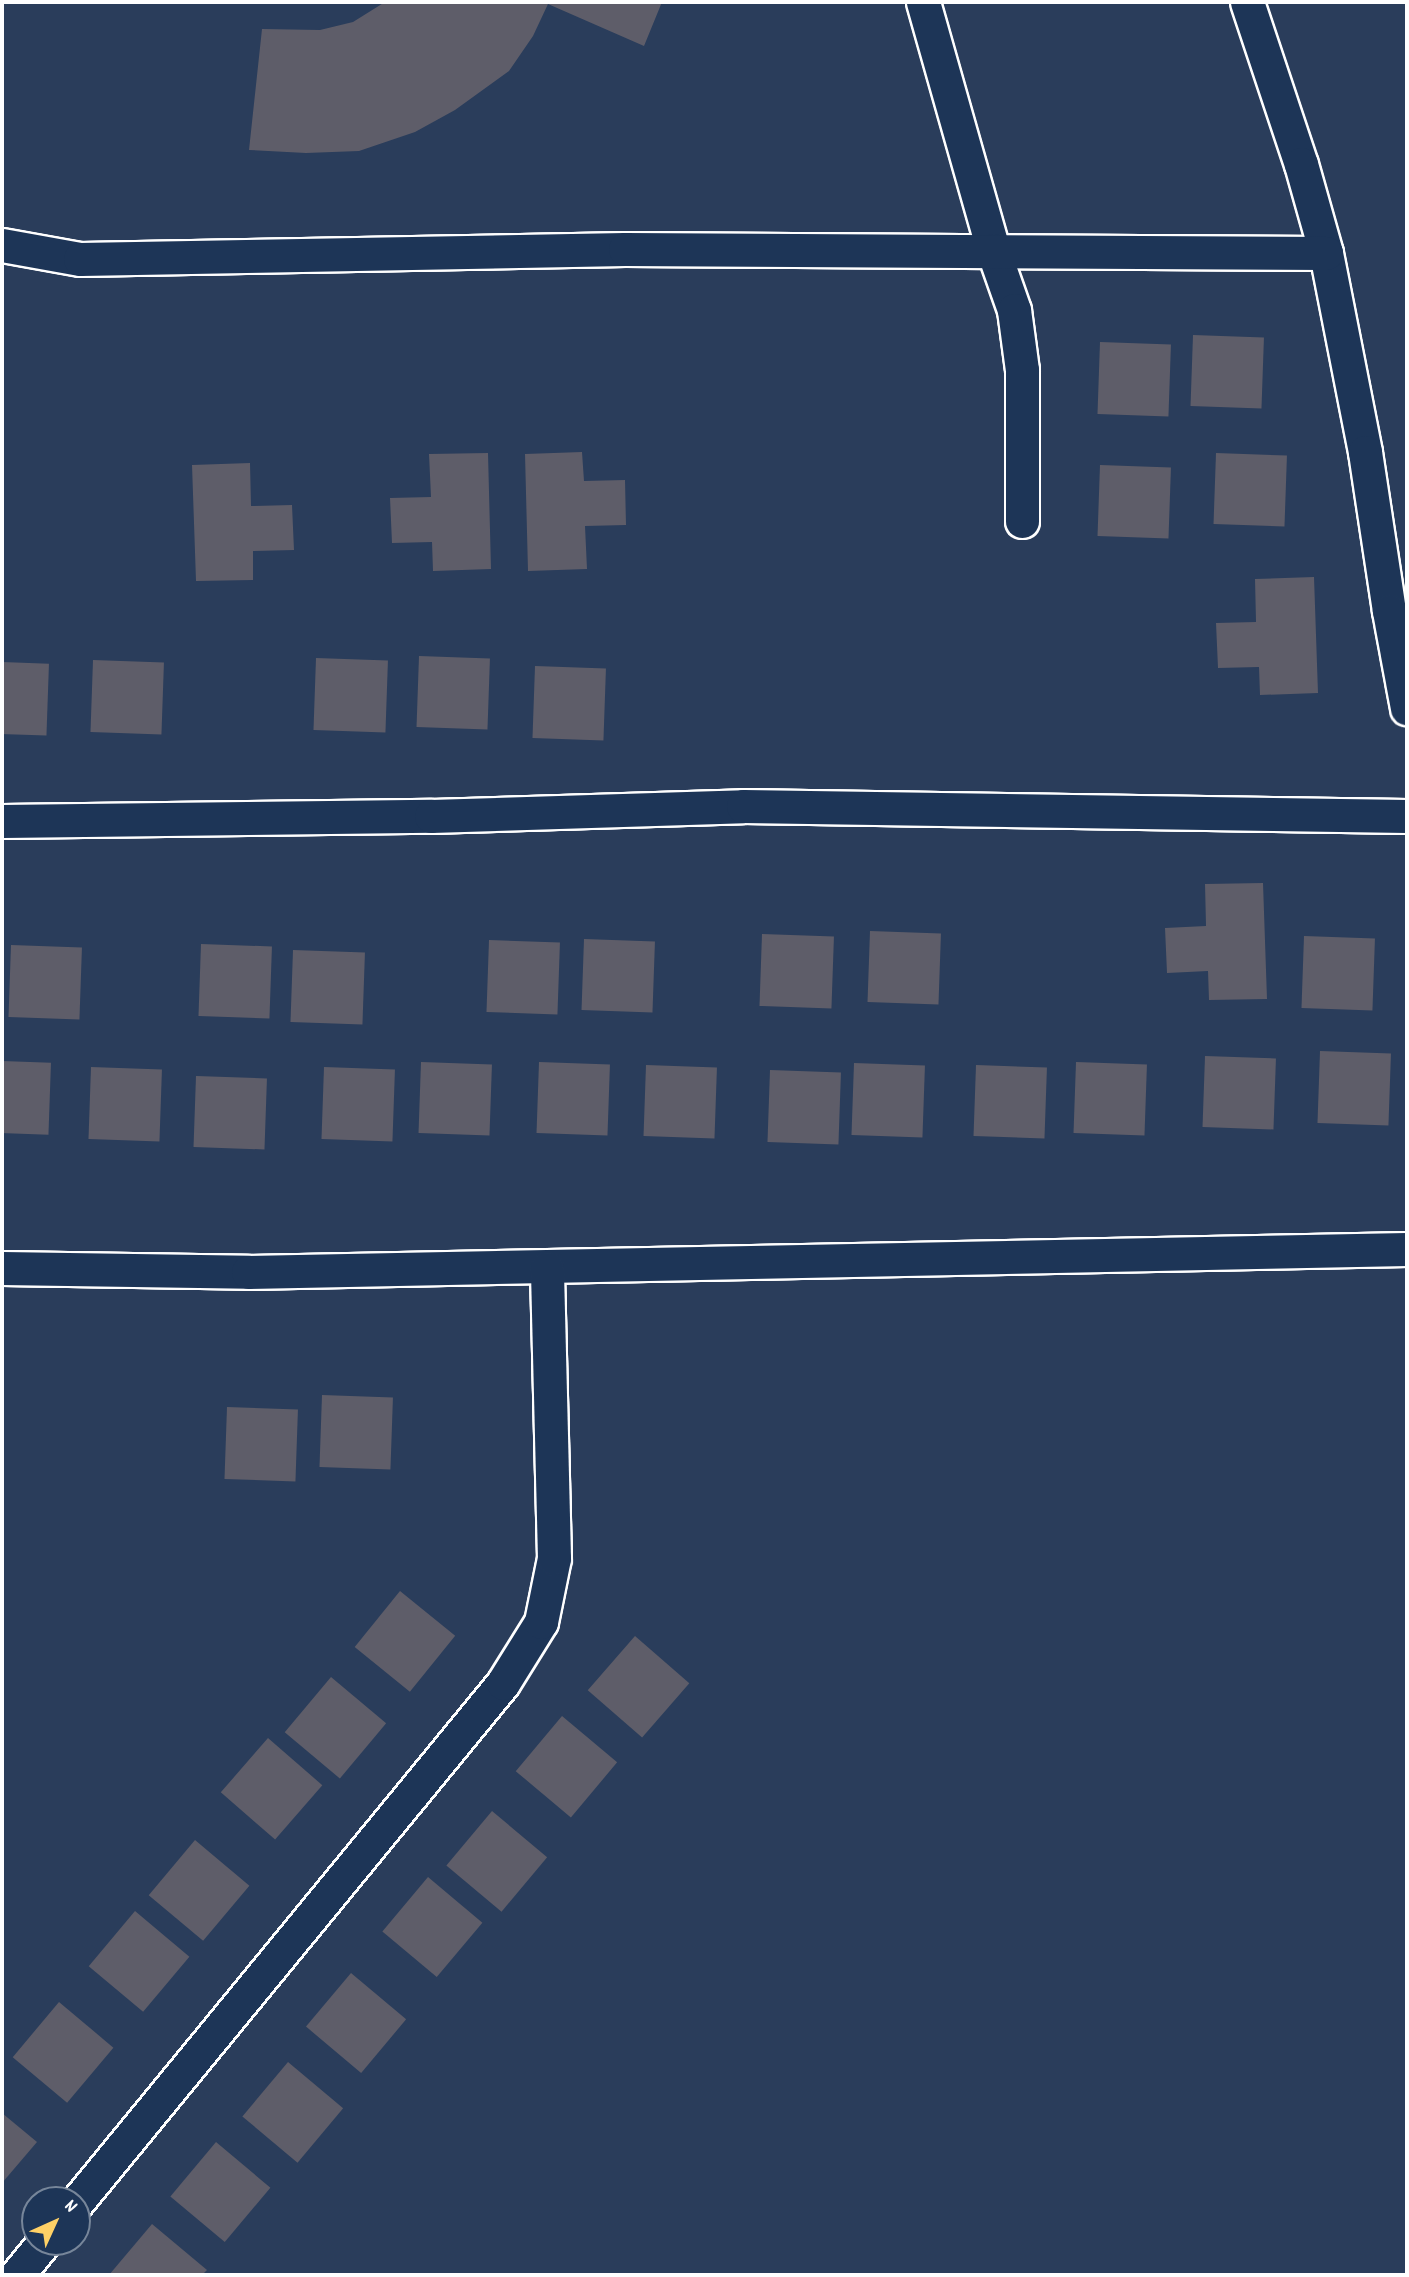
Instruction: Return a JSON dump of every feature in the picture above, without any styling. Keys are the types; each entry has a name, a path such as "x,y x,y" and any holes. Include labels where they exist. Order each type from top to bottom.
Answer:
{"street":[{"path":"923,2 993,250 1014,310 1023,370 1022,521"},
{"path":"1247,2 1301,164 1326,253 1365,452 1407,708"},
{"path":"2,245 80,259 625,248 1326,253"},
{"path":"2,821 431,817 743,806 1407,816"},
{"path":"2,1268 248,1272 547,1268 1407,1249"},
{"path":"90,2186 503,1683 541,1622 554,1558 547,1268"},
{"path":"17,2275 33,2256"}],"building":[{"path":"385,2 662,2 644,46 548,4 533,36 509,71 455,110 415,132 359,151 306,153 249,150 262,29 320,30 353,22"},
{"path":"1193,335 1264,337 1261,408 1191,406"},
{"path":"1100,342 1171,344 1168,416 1097,414"},
{"path":"582,452 584,481 625,480 626,525 585,526 587,569 528,571 525,454"},
{"path":"488,453 491,569 433,571 432,542 392,543 390,498 431,497 429,454"},
{"path":"1216,453 1287,455 1284,526 1214,524"},
{"path":"250,463 251,506 292,505 294,550 253,551 253,580 196,581 192,465"},
{"path":"1100,465 1171,467 1168,538 1098,536"},
{"path":"2,504 4,504 2,549"},
{"path":"1314,577 1318,693 1260,695 1259,667 1218,668 1216,623 1256,622 1255,579"},
{"path":"419,656 490,658 487,729 417,727"},
{"path":"316,658 388,661 385,732 313,730"},
{"path":"93,660 164,662 161,734 90,732"},
{"path":"2,662 49,664 46,736 2,734"},
{"path":"535,666 606,668 603,740 532,738"},
{"path":"1263,883 1267,999 1209,1000 1208,971 1167,973 1165,928 1206,926 1205,884"},
{"path":"870,931 941,933 938,1004 868,1002"},
{"path":"762,934 834,937 831,1008 759,1006"},
{"path":"1304,936 1375,938 1372,1010 1301,1008"},
{"path":"584,939 655,941 652,1012 582,1010"},
{"path":"489,940 560,942 557,1014 486,1012"},
{"path":"201,944 272,946 269,1018 198,1016"},
{"path":"11,945 82,947 79,1019 8,1017"},
{"path":"293,950 365,953 362,1024 290,1022"},
{"path":"1320,1051 1391,1053 1388,1125 1317,1123"},
{"path":"1205,1056 1276,1058 1273,1129 1203,1127"},
{"path":"2,1061 51,1063 48,1135 2,1133"},
{"path":"421,1062 492,1064 489,1135 419,1133"},
{"path":"539,1062 610,1064 607,1135 537,1133"},
{"path":"1076,1062 1147,1064 1144,1135 1074,1133"},
{"path":"854,1063 925,1065 922,1137 851,1135"},
{"path":"646,1065 717,1067 714,1138 644,1136"},
{"path":"976,1065 1047,1067 1044,1138 974,1136"},
{"path":"91,1067 162,1069 159,1141 88,1139"},
{"path":"324,1067 395,1069 392,1141 321,1139"},
{"path":"770,1070 841,1072 838,1144 767,1142"},
{"path":"196,1076 267,1078 264,1149 194,1147"},
{"path":"322,1395 393,1397 390,1469 319,1467"},
{"path":"227,1407 298,1409 295,1481 224,1479"},
{"path":"400,1591 455,1636 410,1692 355,1647"},
{"path":"635,1636 689,1683 642,1738 588,1690"},
{"path":"331,1677 386,1723 340,1778 285,1732"},
{"path":"562,1716 617,1762 571,1817 516,1771"},
{"path":"268,1738 322,1785 275,1840 221,1792"},
{"path":"492,1811 547,1857 502,1912 446,1865"},
{"path":"195,1840 249,1886 203,1941 149,1895"},
{"path":"428,1877 482,1923 437,1977 382,1931"},
{"path":"135,1911 189,1957 143,2012 89,1966"},
{"path":"351,1973 406,2019 361,2073 306,2027"},
{"path":"59,2002 113,2048 67,2103 13,2057"},
{"path":"288,2062 343,2108 298,2163 242,2116"},
{"path":"2,2113 37,2142 2,2183"},
{"path":"216,2142 270,2188 225,2242 170,2196"},
{"path":"152,2224 207,2270 202,2275 109,2275"}]}
